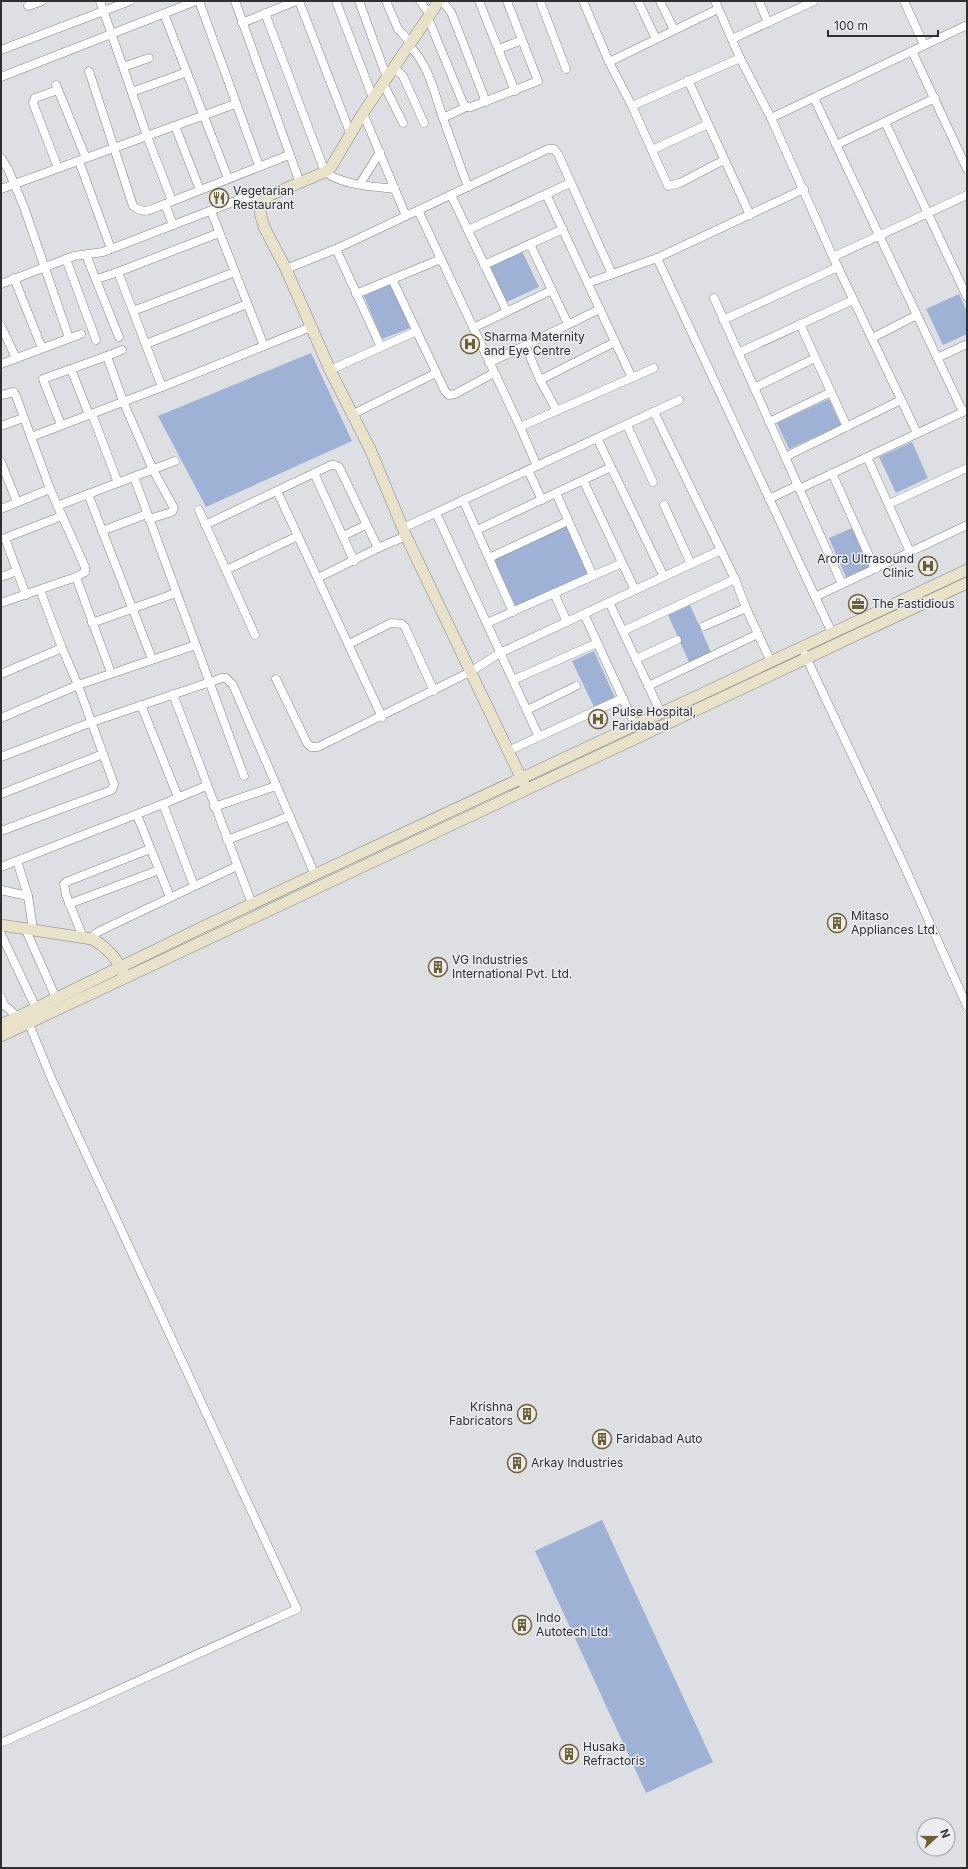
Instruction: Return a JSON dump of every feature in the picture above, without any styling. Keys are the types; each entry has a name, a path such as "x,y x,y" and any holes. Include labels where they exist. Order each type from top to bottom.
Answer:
{"street":[{"path":"28,6 42,1"},
{"path":"100,1 169,203 173,225"},
{"path":"1,50 130,1"},
{"path":"1,77 196,1"},
{"path":"199,1 235,104 259,166"},
{"path":"235,1 289,155 300,182"},
{"path":"242,23 296,1"},
{"path":"300,1 351,135"},
{"path":"336,1 374,98"},
{"path":"359,1 385,81 403,123"},
{"path":"386,1 398,29 422,62 468,187"},
{"path":"420,1 429,16 463,103 466,107"},
{"path":"486,102 451,12 440,1 363,113 335,161 325,172 268,196 261,202 260,212 264,228 286,269 351,415 370,449 404,532 526,790"},
{"path":"479,1 515,91"},
{"path":"443,118 466,107 486,102 538,80 507,1"},
{"path":"540,1 566,69"},
{"path":"638,1 656,39"},
{"path":"660,1 674,30"},
{"path":"715,1 740,58 771,118 804,189 833,257 917,433"},
{"path":"759,1 768,23"},
{"path":"732,40 814,1"},
{"path":"904,1 924,45"},
{"path":"585,2 609,62 632,106 668,186 680,183 724,160"},
{"path":"609,62 718,9"},
{"path":"265,13 325,172 334,178 345,182 395,189"},
{"path":"164,14 228,178"},
{"path":"771,118 967,25"},
{"path":"499,50 522,40"},
{"path":"912,51 967,169"},
{"path":"123,67 149,58"},
{"path":"632,106 740,58"},
{"path":"394,68 403,76 424,123"},
{"path":"89,71 134,206 139,211 146,212 228,178 289,155"},
{"path":"132,92 186,72"},
{"path":"688,80 750,215"},
{"path":"58,168 33,103 35,98 57,87 83,159 111,249"},
{"path":"769,499 832,473 965,411 937,358 814,98"},
{"path":"836,145 935,98"},
{"path":"1,189 235,104"},
{"path":"363,113 406,216"},
{"path":"885,122 967,297"},
{"path":"652,150 708,124"},
{"path":"175,126 200,190"},
{"path":"286,269 336,249 548,149 554,149 558,154 612,274"},
{"path":"360,184 380,152"},
{"path":"1,158 8,169 14,184 69,338"},
{"path":"468,230 570,183"},
{"path":"588,283 657,258 804,189"},
{"path":"546,194 632,378"},
{"path":"451,195 507,312"},
{"path":"833,257 967,195"},
{"path":"1,284 66,259 111,249 246,197 268,196"},
{"path":"418,210 537,466"},
{"path":"213,216 264,346"},
{"path":"484,265 563,229"},
{"path":"100,278 219,233"},
{"path":"530,244 568,324"},
{"path":"336,249 381,347"},
{"path":"86,255 119,337"},
{"path":"657,258 832,633"},
{"path":"66,259 96,340"},
{"path":"356,294 441,259"},
{"path":"723,320 838,267"},
{"path":"118,272 162,387"},
{"path":"133,311 235,272"},
{"path":"14,278 42,348"},
{"path":"392,279 445,391 449,394 454,394 494,373"},
{"path":"473,328 552,290"},
{"path":"714,298 842,584"},
{"path":"738,353 854,300"},
{"path":"146,344 247,304"},
{"path":"489,363 600,309"},
{"path":"872,338 917,315"},
{"path":"800,324 846,427"},
{"path":"1,326 16,358"},
{"path":"31,437 311,328"},
{"path":"330,370 417,331"},
{"path":"1,364 81,334"},
{"path":"540,380 615,342"},
{"path":"937,358 967,344"},
{"path":"525,345 540,380 557,411"},
{"path":"61,425 43,379 122,350"},
{"path":"102,531 174,510 173,505 154,470 123,402 107,356"},
{"path":"754,388 815,358"},
{"path":"520,427 654,368"},
{"path":"72,369 118,483"},
{"path":"351,415 436,373"},
{"path":"1,395 14,392 50,489 85,567 85,572 76,577 1,603"},
{"path":"769,422 831,392"},
{"path":"318,578 378,548 436,513 679,400"},
{"path":"785,457 901,400"},
{"path":"654,412 735,579 746,608 771,662"},
{"path":"1,426 23,418"},
{"path":"626,425 653,482"},
{"path":"597,438 664,577"},
{"path":"867,457 910,552"},
{"path":"57,506 175,461"},
{"path":"1,462 4,479 17,502"},
{"path":"205,524 331,465 335,465 338,467 378,548"},
{"path":"476,530 611,467"},
{"path":"889,504 967,468"},
{"path":"528,470 542,500"},
{"path":"314,473 354,561"},
{"path":"832,473 875,569"},
{"path":"134,477 244,776"},
{"path":"583,480 635,590"},
{"path":"1,509 50,489"},
{"path":"277,491 382,716"},
{"path":"556,493 593,576"},
{"path":"88,494 152,659"},
{"path":"463,500 513,612"},
{"path":"664,504 692,564"},
{"path":"198,510 255,635"},
{"path":"436,513 539,737"},
{"path":"26,595 3,539 62,516"},
{"path":"489,558 568,521"},
{"path":"342,536 366,525"},
{"path":"815,597 967,525"},
{"path":"226,570 298,536"},
{"path":"276,679 306,743 311,747 318,747 434,691 470,672 500,653 721,550"},
{"path":"487,623 622,563"},
{"path":"1,1036 36,1008 120,966 967,570"},
{"path":"1,577 17,571"},
{"path":"76,577 111,673"},
{"path":"623,631 735,579"},
{"path":"1,1025 24,1018 126,978 801,660 967,584"},
{"path":"1,831 112,790 114,784 78,685 40,590"},
{"path":"92,623 176,592"},
{"path":"554,594 567,622"},
{"path":"609,602 660,713"},
{"path":"704,626 746,608"},
{"path":"584,614 635,725"},
{"path":"348,644 392,623 402,624 405,627 434,691"},
{"path":"648,686 758,634"},
{"path":"636,659 677,640"},
{"path":"513,680 597,643"},
{"path":"1,718 78,685 196,645"},
{"path":"1,674 62,648"},
{"path":"796,649 902,862 967,1006"},
{"path":"1,757 92,722 173,694 222,678 230,681 315,875"},
{"path":"527,710 576,686"},
{"path":"173,694 206,786 252,904"},
{"path":"508,751 623,698"},
{"path":"141,705 178,797"},
{"path":"1,794 103,754"},
{"path":"1,867 136,815 206,786"},
{"path":"214,807 276,786"},
{"path":"163,804 194,886"},
{"path":"136,815 170,897"},
{"path":"227,840 290,816"},
{"path":"87,938 69,904 64,884 150,849"},
{"path":"17,860 28,896 29,929 56,998"},
{"path":"87,938 237,866"},
{"path":"69,904 159,870"},
{"path":"1,890 28,896"},
{"path":"1,925 87,938 103,945 120,966 126,978"},
{"path":"1,934 36,1008"},
{"path":"1,997 4,1005 24,1018 67,1114 297,1609 1,1743"}],"shaded area":[{"path":"522,251 539,287 507,302 490,267"},
{"path":"391,284 410,328 382,339 364,296"},
{"path":"959,294 967,312 967,334 943,345 926,309"},
{"path":"311,353 352,441 206,507 158,416"},
{"path":"829,399 841,425 789,449 777,423"},
{"path":"912,442 928,478 896,493 879,457"},
{"path":"567,526 588,574 516,607 494,559"},
{"path":"852,528 869,567 846,577 829,538"},
{"path":"690,605 711,652 689,662 668,615"},
{"path":"594,651 615,698 594,707 572,661"},
{"path":"602,1520 713,1762 646,1793 535,1551"}],"place":[{"name":"Vegetarian Restaurant","path":"219,198"},
{"name":"Sharma Maternity and Eye Centre","path":"470,344"},
{"name":"Arora Ultrasound Clinic","path":"928,566"},
{"name":"The Fastidious","path":"858,604"},
{"name":"Pulse Hospital, Faridabad","path":"598,719"},
{"name":"Mitaso Appliances Ltd.","path":"837,923"},
{"name":"VG Industries International Pvt. Ltd.","path":"438,967"},
{"name":"Krishna Fabricators","path":"527,1414"},
{"name":"Faridabad Auto","path":"602,1439"},
{"name":"Arkay Industries","path":"517,1463"},
{"name":"Indo Autotech Ltd.","path":"522,1625"},
{"name":"Husaka Refractoris","path":"569,1754"}]}
